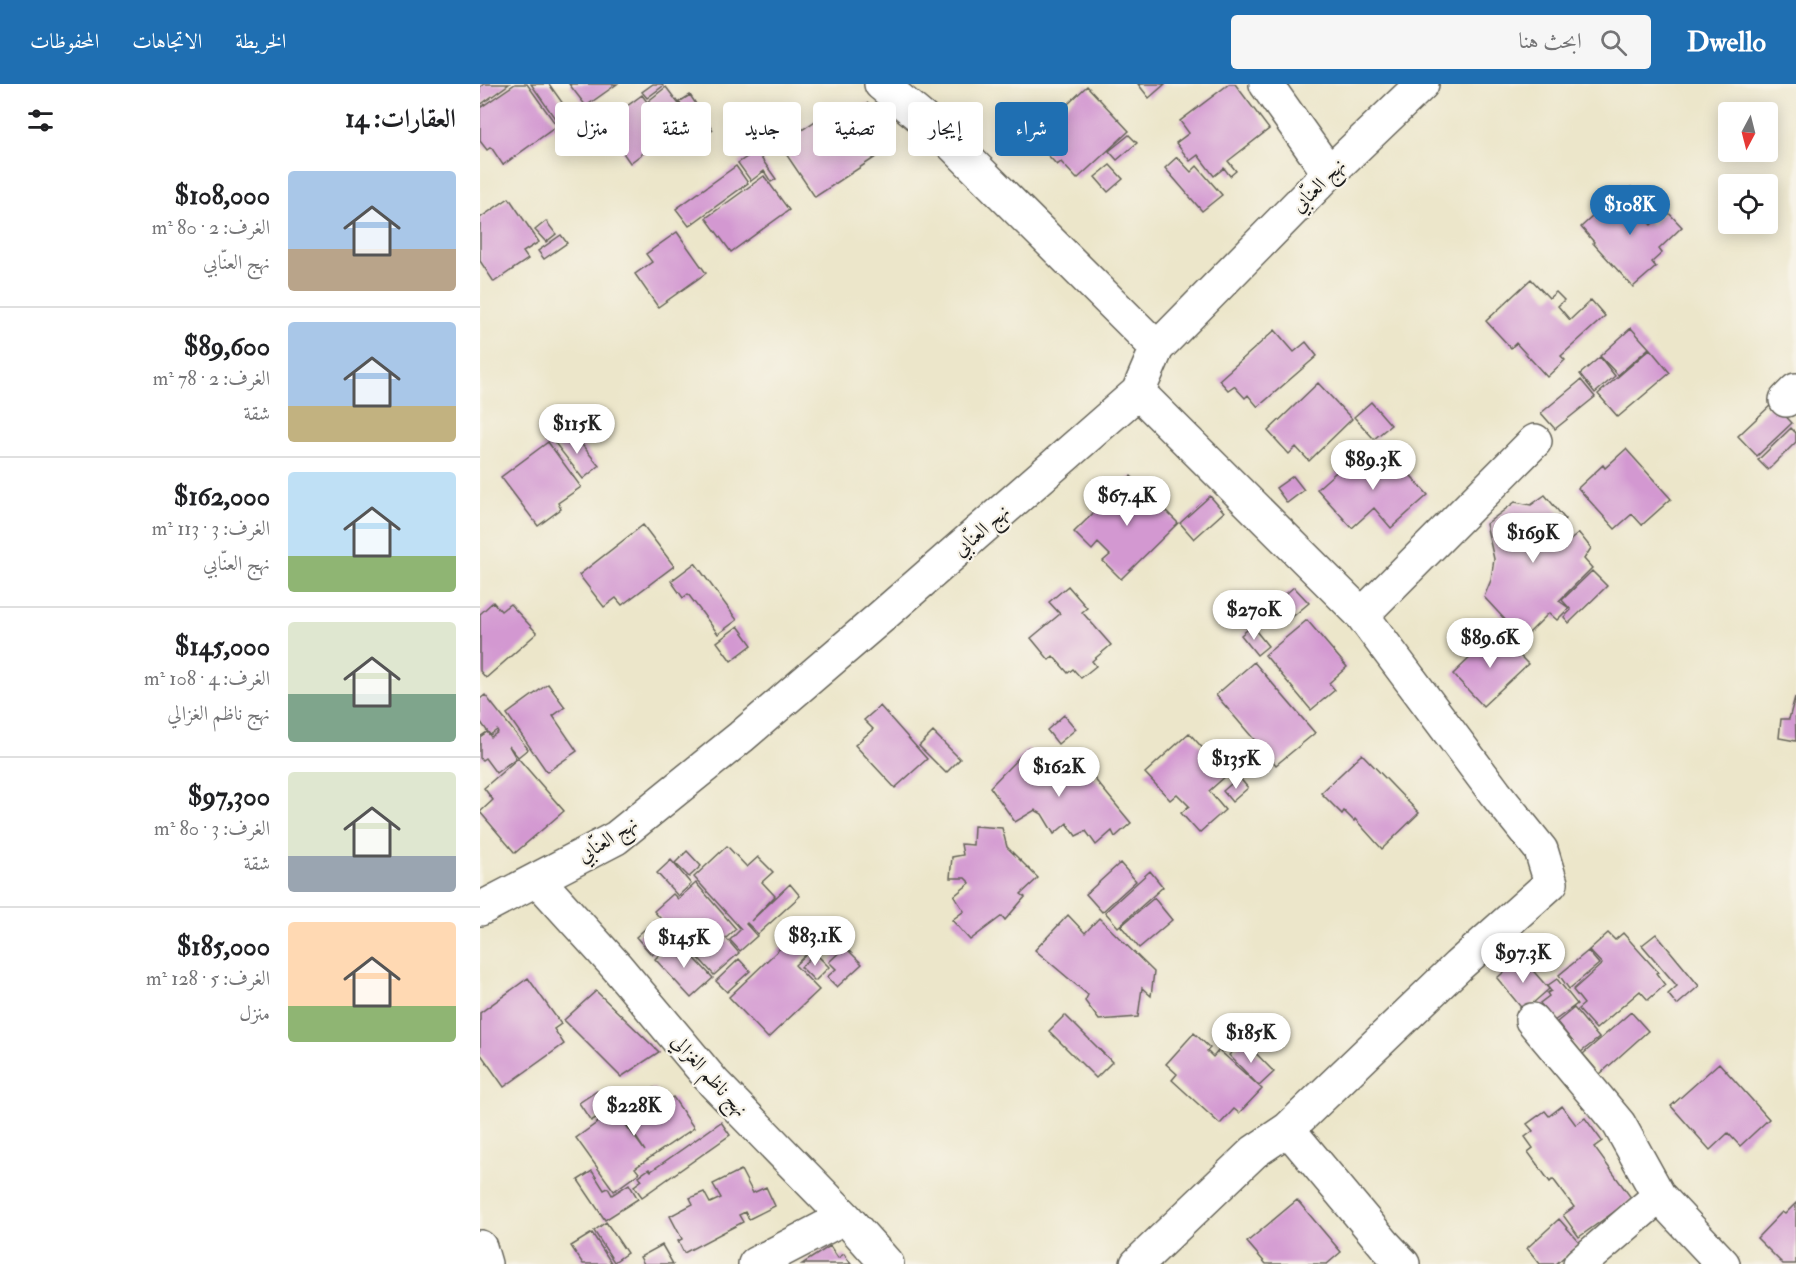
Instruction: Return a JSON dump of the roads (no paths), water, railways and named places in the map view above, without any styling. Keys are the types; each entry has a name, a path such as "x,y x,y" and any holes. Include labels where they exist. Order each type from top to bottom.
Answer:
{"street":[{"path":"881,84 945,137 1157,348"},
{"path":"1266,84 1329,173"},
{"name":"نهج العنّابي","path":"480,909 616,838 723,752 881,618 1138,392 1157,348 1329,173 1422,84"},
{"path":"1137,1264 1254,1152 1288,1129 1458,966 1551,883 1541,850 1495,793 1362,615 1138,392"},
{"path":"1362,615 1535,441"},
{"name":"نهج ناظم الغزالي","path":"538,880 616,966 714,1083 845,1217 887,1264"},
{"path":"1532,1020 1619,1124 1659,1196 1723,1264"},
{"path":"1288,1129 1403,1264"},
{"path":"1580,1264 1659,1196"},
{"path":"756,1264 845,1217"},
{"path":"480,1247 485,1264"}]}
